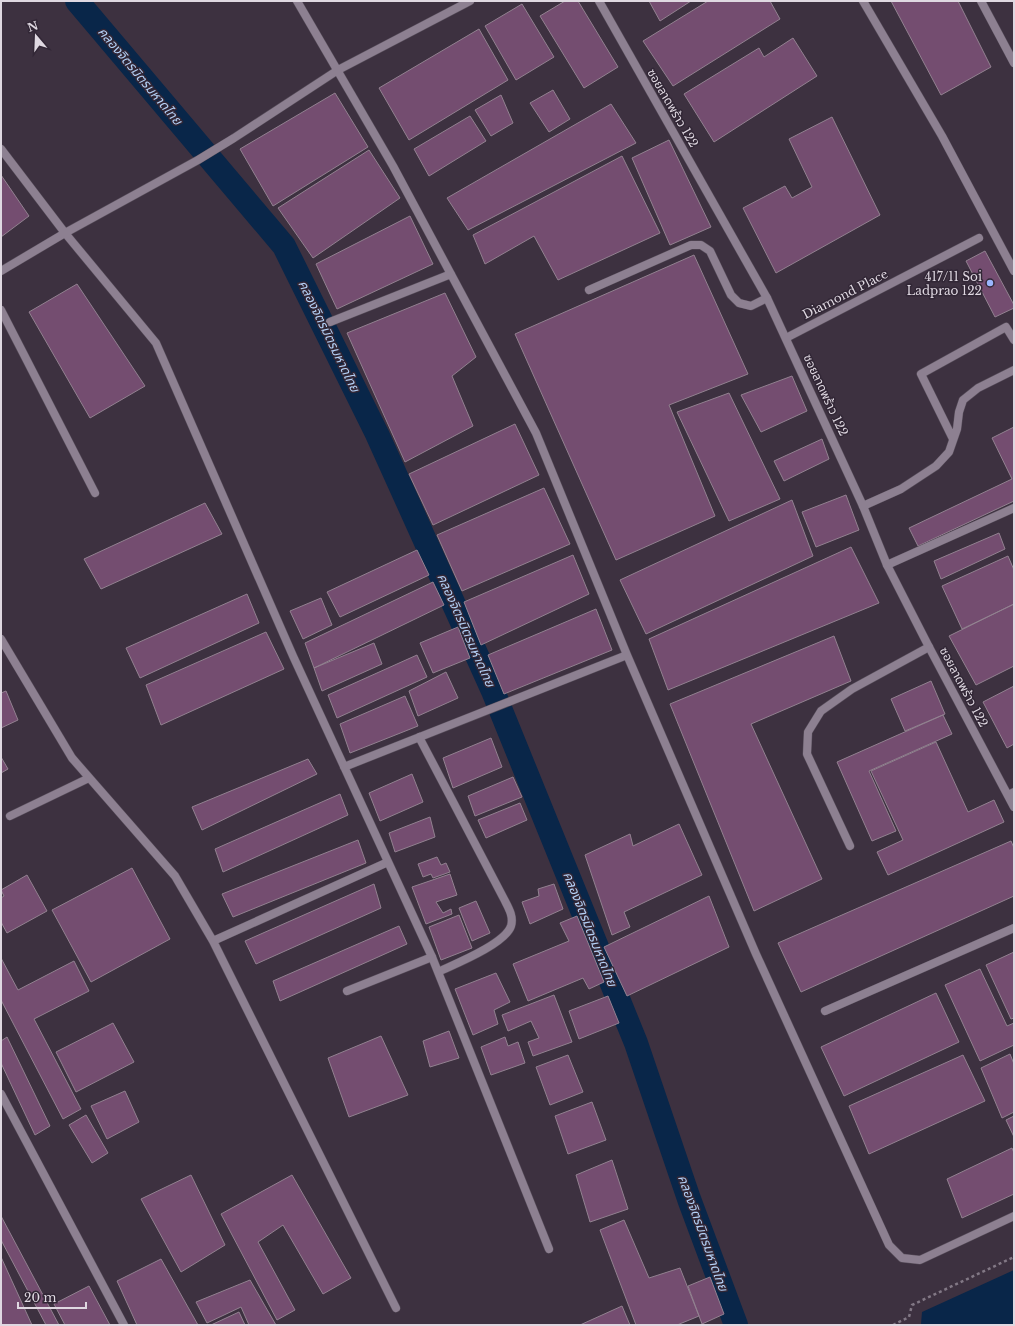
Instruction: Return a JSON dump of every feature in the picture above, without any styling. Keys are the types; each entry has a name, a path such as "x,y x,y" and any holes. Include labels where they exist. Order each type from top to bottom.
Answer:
{"street":[{"path":"297,1 393,166 536,433 627,655 756,954 889,1245 902,1258 920,1260 1014,1216"},
{"path":"1,271 65,233 198,160 338,70 470,1"},
{"name":"ซอยลาดพร้าว 122","path":"599,1 767,298 863,506 887,565 929,648 1011,794 1014,807"},
{"path":"863,1 942,136 1014,271"},
{"path":"981,1 1014,63"},
{"path":"1,148 65,233 156,344 293,656 432,957 549,1249"},
{"name":"Diamond Place","path":"786,338 979,238"},
{"path":"589,290 691,245 701,245 710,251 731,295 739,303 751,306 767,298"},
{"path":"330,322 451,274"},
{"path":"1,310 95,493"},
{"path":"953,439 920,374 1006,327 1014,340"},
{"path":"863,506 901,489 936,466 949,452 957,429 959,412 963,400 978,388 1014,370"},
{"path":"887,565 1014,508"},
{"path":"1,639 72,758 176,876 213,941 396,1308"},
{"path":"850,846 807,754 808,732 821,711 852,689 929,648"},
{"path":"344,767 627,655"},
{"path":"419,737 512,917 511,926 507,933 485,950 438,972"},
{"path":"10,816 89,778"},
{"path":"213,941 388,862"},
{"path":"825,1011 1014,928"},
{"path":"347,991 432,957"},
{"path":"1,1094 124,1325"}],"path":[{"path":"893,1325 909,1317 912,1305 1014,1256"}],"water":[{"path":"1014,1270 1014,1325 919,1325 921,1324 922,1312"}],"building":[{"path":"565,1 578,1 618,67 584,88 540,16"},
{"path":"649,1 691,1 660,21"},
{"path":"708,1 770,1 780,19 673,86 643,41"},
{"path":"891,1 958,1 991,67 941,95"},
{"path":"522,4 554,57 516,80 485,26"},
{"path":"479,29 508,80 409,140 379,88"},
{"path":"793,38 817,76 714,142 684,94 759,48 764,57"},
{"path":"553,90 570,119 549,132 530,103"},
{"path":"335,93 368,147 273,206 240,149"},
{"path":"501,95 513,123 491,136 475,110"},
{"path":"611,104 636,143 468,230 447,198"},
{"path":"470,116 486,141 429,176 414,149"},
{"path":"832,117 880,215 776,273 743,208 785,186 792,198 812,187 789,139"},
{"path":"669,140 711,227 670,245 632,158"},
{"path":"369,150 400,198 313,258 278,208"},
{"path":"622,156 660,233 558,280 534,236 485,264 473,235"},
{"path":"1,175 29,216 1,237"},
{"path":"410,216 433,264 337,309 316,264"},
{"name":"417/11 Soi Ladprao 122","path":"985,251 1014,305 1014,308 995,317 966,261"},
{"path":"694,255 748,374 669,405 715,516 616,560 515,334"},
{"path":"77,284 145,386 90,418 29,312"},
{"path":"445,293 476,357 452,376 473,426 405,462 347,333"},
{"path":"792,376 807,411 761,432 741,395"},
{"path":"729,393 780,499 729,521 677,412"},
{"path":"515,424 539,475 433,525 409,474"},
{"path":"1014,427 1014,501 918,546 909,528 1012,479 992,438"},
{"path":"822,439 829,459 784,481 774,461"},
{"path":"544,488 570,544 462,591 437,535"},
{"path":"846,495 859,530 816,547 802,512"},
{"path":"792,500 813,556 646,634 620,580"},
{"path":"205,503 222,534 101,589 84,559"},
{"path":"999,533 1005,549 941,579 934,561"},
{"path":"851,547 879,603 668,690 649,639"},
{"path":"417,550 429,575 340,617 327,592"},
{"path":"573,555 589,594 481,645 464,602"},
{"path":"1008,556 1014,570 1014,604 962,629 942,586"},
{"path":"433,582 444,605 314,668 305,643"},
{"path":"247,594 259,623 140,678 126,648"},
{"path":"321,598 332,625 303,639 290,611"},
{"path":"1014,604 1014,666 976,685 949,636"},
{"path":"596,609 612,650 504,694 488,655"},
{"path":"458,627 470,658 433,673 420,643"},
{"path":"266,632 284,669 161,725 146,685"},
{"path":"834,636 851,681 751,724 822,879 754,911 670,704"},
{"path":"374,643 382,664 322,691 314,668"},
{"path":"417,655 427,677 337,718 328,695"},
{"path":"446,672 458,698 418,716 409,691"},
{"path":"931,681 945,714 905,731 891,699"},
{"path":"1014,686 1014,744 1007,748 983,702"},
{"path":"6,691 18,720 1,728 1,693"},
{"path":"405,696 418,726 350,753 340,724"},
{"path":"943,715 952,734 869,771 896,831 872,841 837,762"},
{"path":"491,738 502,767 453,788 443,758"},
{"path":"936,742 968,812 994,800 1004,822 888,875 877,852 903,840 871,771"},
{"path":"1,757 8,769 1,773"},
{"path":"308,759 317,774 202,830 192,807"},
{"path":"412,774 423,802 380,821 369,793"},
{"path":"513,777 522,797 475,816 468,796"},
{"path":"340,794 348,815 223,872 215,849"},
{"path":"520,803 527,820 486,838 478,820"},
{"path":"430,817 435,837 395,852 389,833"},
{"path":"679,824 702,875 624,912 630,927 612,935 585,855 630,834 633,846"},
{"path":"358,840 366,863 233,917 222,894"},
{"path":"1011,841 1014,848 1014,896 801,992 778,943"},
{"path":"437,857 441,865 446,863 450,872 433,878 431,874 423,877 418,864"},
{"path":"132,868 170,939 91,982 52,910"},
{"path":"450,874 457,895 436,902 443,913 451,909 452,914 426,924 412,887"},
{"path":"27,875 47,911 7,933 1,922 1,898 4,896 1,890"},
{"path":"374,884 381,908 256,964 245,941"},
{"path":"554,884 563,909 530,924 522,902 539,896 538,889"},
{"path":"709,896 729,947 627,996 604,947"},
{"path":"476,901 490,933 472,941 459,908"},
{"path":"459,915 472,948 441,960 429,927"},
{"path":"577,916 604,982 589,989 583,978 528,1001 513,964 569,941 560,923"},
{"path":"399,926 407,944 280,1001 273,981"},
{"path":"1014,952 1014,1018 1011,1019 986,965"},
{"path":"1,958 18,990 74,961 89,991 34,1019 81,1109 63,1119 1,1000"},
{"path":"980,969 1007,1026 1014,1023 1014,1045 980,1061 945,985"},
{"path":"496,973 510,1002 494,1010 498,1024 473,1035 455,989"},
{"path":"936,993 959,1042 844,1096 821,1047"},
{"path":"554,995 572,1042 533,1056 528,1042 539,1038 531,1021 508,1031 502,1015"},
{"path":"608,996 619,1023 579,1039 569,1011"},
{"path":"113,1023 134,1062 76,1092 56,1052"},
{"path":"449,1031 459,1058 430,1067 423,1041"},
{"path":"381,1036 408,1095 349,1117 328,1058"},
{"path":"7,1037 50,1126 35,1135 1,1063 1,1041"},
{"path":"505,1037 508,1046 518,1042 525,1063 491,1075 481,1047"},
{"path":"1010,1054 1014,1064 1014,1112 1002,1118 981,1068"},
{"path":"568,1055 583,1092 550,1105 536,1067"},
{"path":"963,1055 985,1101 869,1154 849,1106"},
{"path":"125,1091 139,1122 107,1139 91,1106"},
{"path":"592,1102 606,1140 568,1154 555,1116"},
{"path":"86,1115 108,1153 92,1163 69,1125"},
{"path":"1014,1116 1014,1137 1006,1120"},
{"path":"1012,1148 1014,1153 1014,1194 962,1218 947,1179"},
{"path":"612,1160 628,1209 590,1222 576,1175"},
{"path":"191,1175 225,1245 181,1272 141,1199"},
{"path":"292,1175 351,1278 323,1294 283,1225 258,1242 295,1310 277,1320 221,1214"},
{"path":"1,1216 59,1325 46,1325 1,1240"},
{"path":"624,1220 649,1278 680,1268 699,1316 677,1325 636,1325 600,1230"},
{"path":"1,1257 32,1325 1,1325"},
{"path":"161,1259 198,1325 137,1325 117,1281"},
{"path":"710,1277 724,1314 702,1324 688,1286"},
{"path":"250,1280 276,1325 249,1325 241,1307 207,1323 196,1302"},
{"path":"89,1286 110,1325 65,1325 54,1304"},
{"path":"622,1306 630,1325 580,1325"},
{"path":"239,1312 245,1325 211,1325"}],"waterway":[{"name":"คลองจิตรมิตรมหาดไทย","path":"77,1 284,246 377,434 493,691 636,1043 689,1199 736,1325"}],"place":[{"name":"417/11 Soi Ladprao 122","path":"990,283"}]}
